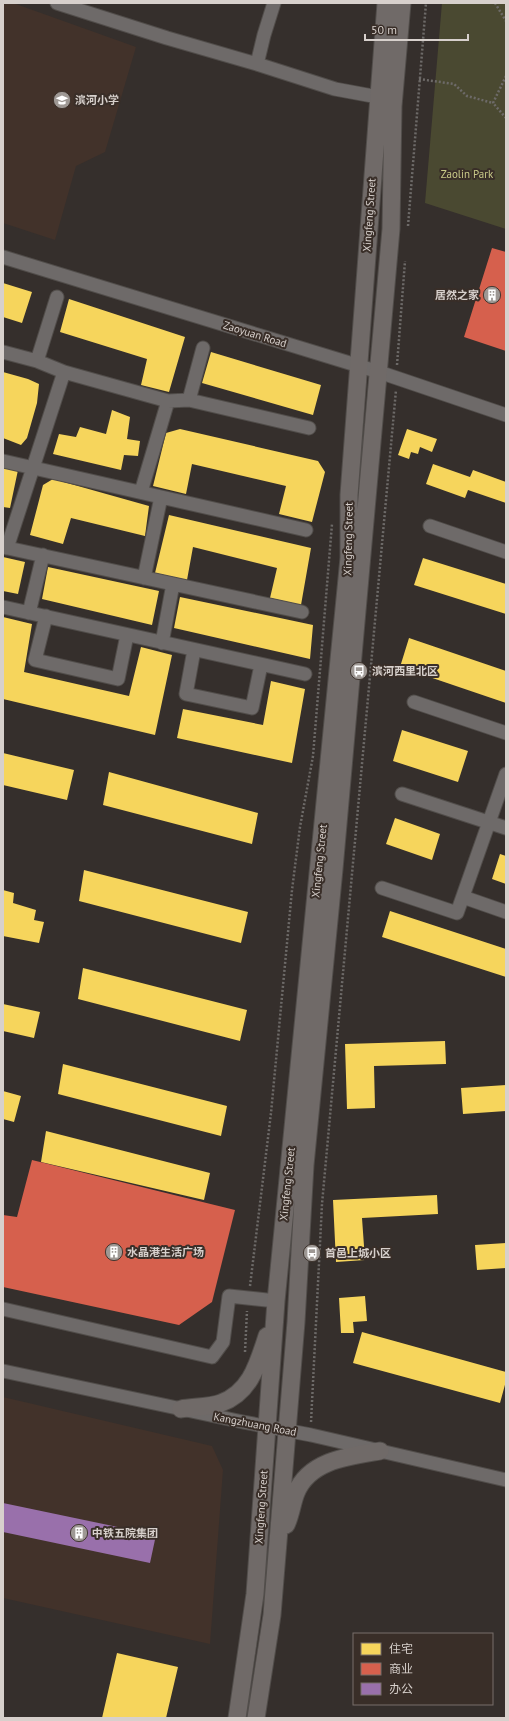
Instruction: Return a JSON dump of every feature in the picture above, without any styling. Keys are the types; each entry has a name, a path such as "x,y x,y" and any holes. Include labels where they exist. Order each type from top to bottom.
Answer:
{"main road":[{"name":"Xingfeng Street","path":"237,1718 255,1594 275,1307 349,558 348,495 386,3"},
{"name":"Xingfeng Street","path":"256,1718 272,1615 296,1322 305,1165 379,372 391,229 393,106 402,3"},
{"path":"181,1409 221,1404 238,1393 255,1371 275,1307"},
{"path":"278,1540 287,1524 296,1492 307,1475 329,1461 380,1451"}],"street":[{"path":"57,3 336,89 378,97"},
{"path":"257,64 274,3"},
{"name":"Zaoyuan Road","path":"3,257 379,372 506,415"},
{"path":"36,361 57,297"},
{"path":"189,400 202,348"},
{"path":"3,352 36,361 64,372 168,401 189,400 309,428"},
{"path":"64,372 33,468 5,547 302,612"},
{"path":"140,492 168,401"},
{"path":"3,461 306,530"},
{"path":"144,578 160,497"},
{"path":"430,526 506,552"},
{"path":"29,613 43,555"},
{"path":"162,643 172,584"},
{"path":"3,607 305,674"},
{"path":"46,616 35,660 118,679 127,635"},
{"path":"194,650 186,694 252,708 261,665"},
{"path":"414,702 506,733"},
{"path":"382,888 457,913 506,774"},
{"path":"402,794 506,828"},
{"path":"463,897 506,912"},
{"path":"3,1309 212,1357 223,1342 229,1296 249,1297 275,1307"},
{"name":"Kangzhuang Road","path":"3,1371 310,1435 506,1480"}],"path":[{"path":"407,233 426,3"},
{"path":"495,3 506,21"},
{"path":"493,103 506,76"},
{"path":"419,79 454,84 468,96 493,103 506,118"},
{"path":"310,1435 322,1204 396,378 405,257"},
{"path":"249,1297 271,1113 292,890 300,827 313,756 320,677"}],"shaded area":[{"name":"滨河小学","path":"3,3 13,3 136,47 105,152 76,166 55,240 3,223"},
{"path":"3,1397 212,1446 223,1470 210,1644 3,1598"}],"green space":[{"name":"Zaolin Park","path":"442,3 506,3 506,229 425,203"}],"building: 住宅":[{"path":"3,283 32,292 22,323 3,317"},
{"path":"69,299 185,337 169,392 141,385 147,359 60,332"},
{"path":"211,352 321,385 313,415 202,383"},
{"path":"3,372 28,379 39,384 37,403 27,438 21,445 3,438"},
{"path":"112,410 130,417 127,439 140,441 138,456 124,455 121,470 53,454 59,434 76,437 80,427 106,434"},
{"path":"180,429 318,461 325,472 312,522 279,514 286,486 192,464 186,494 153,486 166,433"},
{"path":"407,429 437,439 432,452 420,447 418,454 411,452 409,459 398,455"},
{"path":"433,464 470,477 473,470 506,482 506,503 468,490 465,498 426,484"},
{"path":"3,467 18,470 10,508 3,507"},
{"path":"53,479 149,506 145,536 71,518 63,544 30,535 43,485"},
{"path":"169,515 311,548 301,605 270,598 277,568 193,547 187,580 155,573"},
{"path":"3,557 25,562 18,594 3,591"},
{"path":"423,558 506,584 506,614 414,585"},
{"path":"48,567 159,591 152,625 42,599"},
{"path":"180,597 313,625 310,659 174,628"},
{"path":"3,617 32,624 24,672 129,696 141,647 172,655 155,735 3,699"},
{"path":"409,638 506,671 506,703 400,667"},
{"path":"271,681 305,689 292,763 177,738 183,709 263,725"},
{"path":"402,730 468,751 458,782 393,761"},
{"path":"3,753 74,770 67,800 3,785"},
{"path":"109,772 258,813 252,844 103,805"},
{"path":"395,818 440,834 432,860 386,844"},
{"path":"500,854 506,856 506,884 492,879"},
{"path":"84,870 248,912 241,943 79,901"},
{"path":"3,890 14,893 13,903 36,910 34,920 44,922 39,943 3,936"},
{"path":"390,911 506,949 506,977 382,937"},
{"path":"83,968 247,1010 240,1041 78,999"},
{"path":"3,1004 40,1012 34,1038 3,1031"},
{"path":"445,1041 446,1064 374,1066 375,1108 347,1109 345,1044"},
{"path":"63,1064 227,1106 221,1136 58,1094"},
{"path":"506,1085 506,1111 463,1114 461,1088"},
{"path":"3,1091 21,1096 14,1122 3,1119"},
{"path":"46,1131 210,1173 204,1200 41,1162"},
{"path":"437,1195 438,1214 362,1218 365,1260 336,1262 333,1200"},
{"path":"506,1243 506,1268 477,1270 475,1245"},
{"path":"365,1296 367,1321 353,1322 354,1333 341,1333 339,1298"},
{"path":"362,1332 506,1372 506,1381 500,1403 353,1363"},
{"path":"117,1653 178,1667 166,1718 102,1718"}],"building: 商业":[{"name":"居然之家","path":"492,248 506,252 506,351 464,337"},
{"name":"水晶港生活广场","path":"32,1160 235,1210 212,1302 179,1325 3,1287 3,1215 17,1217"}],"building: 办公":[{"name":"中铁五院集团","path":"3,1503 156,1535 150,1563 3,1532"}],"place":[{"name":"滨河小学","path":"62,100"},
{"name":"居然之家","path":"492,295"},
{"name":"滨河西里北区","path":"359,671"},
{"name":"水晶港生活广场","path":"114,1252"},
{"name":"首邑上城小区","path":"312,1253"},
{"name":"中铁五院集团","path":"79,1533"}]}
